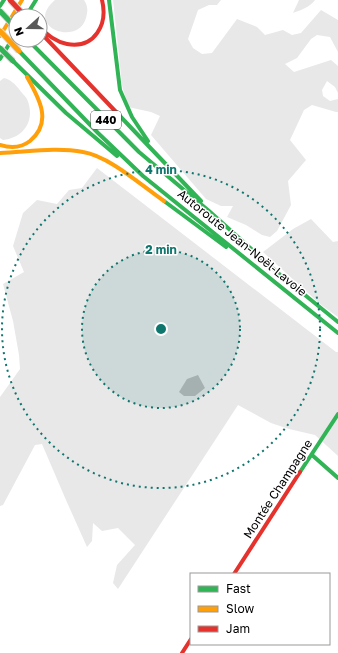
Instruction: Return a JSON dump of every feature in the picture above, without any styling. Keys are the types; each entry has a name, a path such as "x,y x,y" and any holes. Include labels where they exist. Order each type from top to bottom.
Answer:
{"main road":[{"path":"0,6 4,0"},
{"path":"10,0 18,8"},
{"path":"0,36 22,0"},
{"path":"48,34 64,43 75,45 86,42 97,34 103,25 105,13 102,0"},
{"path":"109,0 118,82 122,99 132,120 162,159"},
{"path":"0,11 8,20"},
{"name":"Autoroute Jean-Noël-Lavoie","path":"0,31 98,133 143,176 338,333"},
{"path":"48,40 162,159 209,211"},
{"path":"0,58 8,45"},
{"path":"0,48 66,113 143,176"},
{"name":"Autoroute Jean-Noël-Lavoie","path":"36,48 122,136 209,211 273,269 338,322"},
{"path":"0,145 12,147 26,144 34,137 42,125 43,115 40,102 26,75"},
{"path":"0,153 70,150 84,152 101,158 256,268"},
{"name":"Montée Champagne","path":"235,573 338,414"},
{"path":"312,455 338,478"},
{"path":"182,653 190,641"}],"shaded area":[{"path":"55,0 84,0 87,6 87,13 81,27 73,31 64,32 56,30 49,25 48,9"},
{"path":"113,0 221,0 217,5 209,5 198,10 188,39 193,48 202,54 212,53 237,19 257,27 265,35 283,30 292,35 301,33 321,10 338,20 338,52 330,37 317,35 311,39 297,58 285,64 294,72 331,60 338,66 338,93 335,87 327,81 322,90 323,96 330,101 338,99 338,112 312,105 304,110 290,140 306,160 288,181 291,205 277,231 270,237 262,235 246,225 227,217 233,206 221,206 206,199 151,135 160,116 151,112 128,107 122,85"},
{"path":"299,0 315,0 308,6 293,13"},
{"path":"4,78 14,84 27,99 30,114 29,121 22,132 10,139 3,140 0,138 0,81"},
{"path":"97,168 336,352 338,352 338,456 315,435 271,423 238,405 118,589 113,583 117,565 135,545 118,528 102,531 93,523 92,541 87,547 42,444 35,445 3,505 0,506 0,397 20,369 13,321 3,284 24,272 13,246 23,213 37,200 57,204 69,190 82,188"},
{"path":"311,219 333,242 338,241 338,317 320,304 263,252 293,229"},
{"path":"198,375 205,388 195,396 184,396 179,392 187,379"}],"traffic: fast":[{"path":"0,6 4,0"},
{"path":"31,8 36,0"},
{"path":"109,0 120,90 132,117 148,141"},
{"path":"0,11 8,20"},
{"path":"0,59 8,46"},
{"path":"0,48 13,61"},
{"path":"36,48 139,152 209,211 278,273 338,322"},
{"path":"19,51 98,133 143,176 338,333"},
{"path":"13,61 66,113 117,156"},
{"path":"118,114 201,201"},
{"path":"164,201 226,247"},
{"path":"300,472 338,414"},
{"path":"312,455 338,478"}],"traffic: slow":[{"path":"0,36 22,0"},
{"path":"0,31 19,51"},
{"path":"0,145 8,147 23,145 37,134 41,126 42,110 36,93 27,77"},
{"path":"0,153 42,150 83,152 104,159 114,165 164,201"}],"traffic: jam":[{"path":"10,0 18,8"},
{"path":"48,35 59,42 77,45 92,39 101,26 103,18 102,0"},
{"path":"48,40 118,114"},
{"path":"235,573 300,472"},
{"path":"182,653 190,641"}]}
